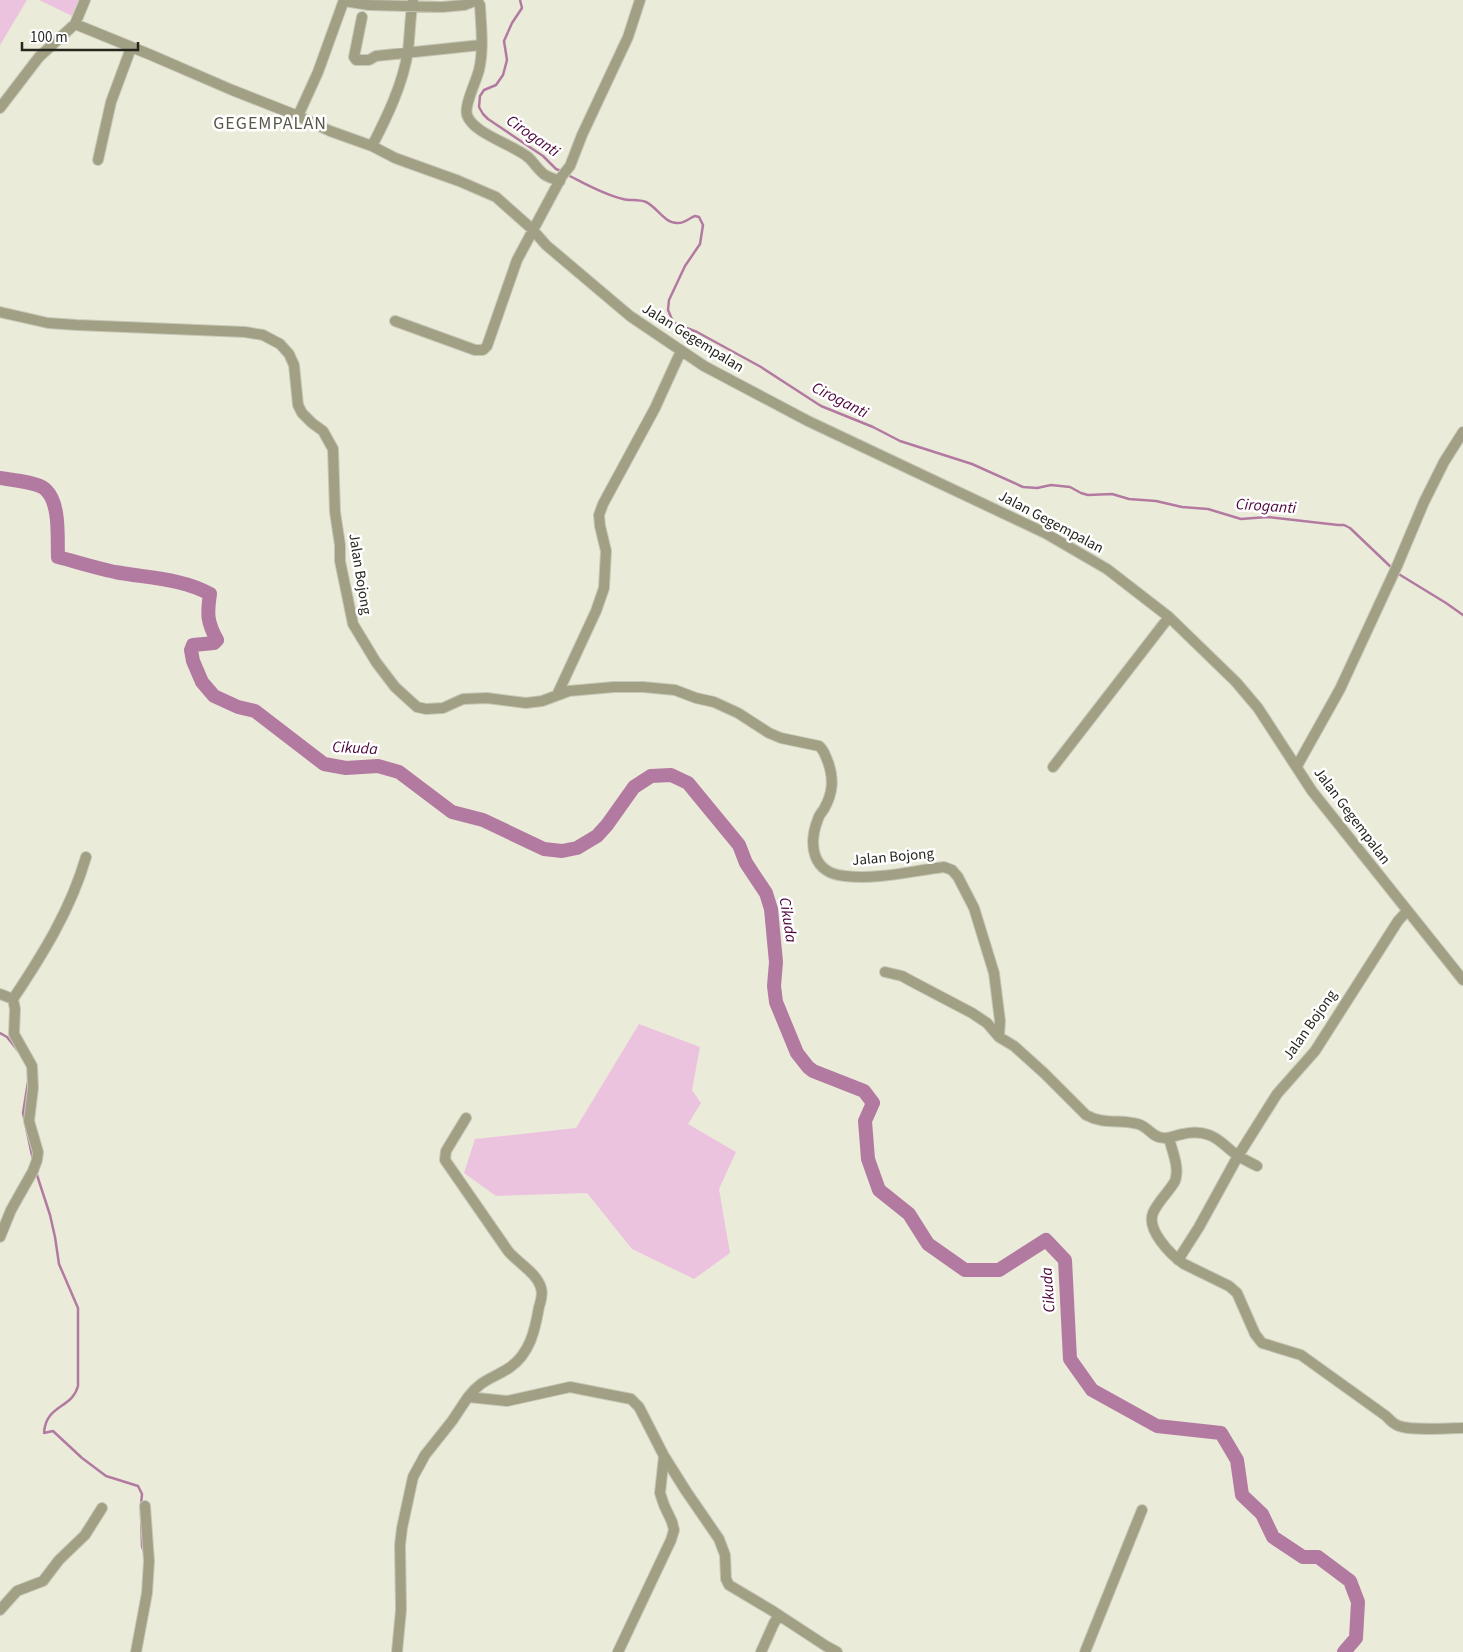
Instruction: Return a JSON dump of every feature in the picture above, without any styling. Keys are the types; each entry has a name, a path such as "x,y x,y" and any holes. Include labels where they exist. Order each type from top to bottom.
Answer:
{"street":[{"path":"0,108 39,57 75,24 84,0"},
{"path":"395,321 475,350 485,349 517,260 532,229 561,178 570,166 586,126 628,37 640,0"},
{"path":"298,116 318,72 344,1 370,5 412,3 442,7 464,5 477,1 480,5 480,68 466,108 466,114 480,130 529,158 545,175 561,178"},
{"path":"372,146 384,124 401,79 408,52 412,3"},
{"path":"362,18 354,59 369,60 376,56 481,44"},
{"name":"Jalan Gegempalan","path":"75,24 330,131 372,146 395,158 458,180 496,197 532,229 546,245 630,316 704,366 808,420 1045,533 1107,568 1169,617 1227,672 1248,695 1312,791 1463,980"},
{"path":"98,160 111,102 132,48"},
{"name":"Jalan Bojong","path":"0,312 48,323 263,334 280,344 289,354 294,365 298,405 302,413 323,432 334,449 335,512 340,545 340,561 353,624 376,662 395,687 417,707 426,709 443,708 463,699 487,698 526,703 542,701 569,691 614,686 675,690 725,706 781,738 819,746 823,749 832,774 833,783 830,797 818,817 813,838 816,859 828,872 844,876 889,875 944,867 952,870 958,876 974,908 990,959 994,973 1000,1037"},
{"path":"557,695 596,611 604,588 606,551 599,515 603,504 655,408 682,351"},
{"path":"1297,766 1340,689 1396,570 1424,502 1444,462 1463,432"},
{"path":"1054,767 1169,617"},
{"path":"0,1237 11,1210 35,1168 38,1152 30,1121 33,1083 32,1066 14,1034 15,1009 13,999 54,934 76,889 86,857"},
{"name":"Jalan Bojong","path":"1178,1260 1199,1227 1238,1156 1277,1094 1315,1051 1398,921 1407,911"},
{"path":"886,972 902,976 972,1013 991,1026 1000,1037 1014,1046 1086,1115 1093,1119 1107,1122 1140,1124 1157,1137 1169,1138 1183,1134 1199,1133 1210,1135 1238,1156 1257,1166"},
{"path":"0,994 13,999"},
{"path":"397,1652 401,1610 400,1545 413,1477 425,1455 468,1397 482,1383 509,1368 522,1355 535,1331 542,1292 540,1284 527,1268 508,1251 445,1160 446,1151 466,1118"},
{"path":"1169,1138 1176,1166 1175,1180 1152,1214 1151,1221 1154,1229 1159,1239 1178,1260 1229,1286 1237,1293 1258,1340 1306,1358 1400,1426 1412,1428 1463,1428"},
{"path":"468,1397 508,1400 578,1387 631,1399 639,1407 664,1456 719,1540 725,1555 725,1572 729,1584 837,1652"},
{"path":"618,1652 674,1530 660,1493 664,1456"},
{"path":"136,1652 147,1593 148,1577 149,1560 145,1506"},
{"path":"0,1610 17,1591 43,1581 59,1560 85,1535 102,1508"},
{"path":"1085,1652 1142,1510"},
{"path":"761,1652 779,1615"}],"shaded area":[{"path":"0,0 27,0 0,45"},
{"path":"39,0 79,0 72,16"},
{"path":"639,1024 700,1047 692,1090 701,1103 688,1124 736,1152 719,1189 730,1253 694,1279 632,1249 587,1193 496,1196 464,1173 475,1139 576,1128"}],"waterway":[{"name":"Ciroganti","path":"520,0 522,8 512,23 504,41 507,60 503,75 496,85 484,90 480,96 479,107 488,119 543,156 556,169 561,171"},
{"name":"Ciroganti","path":"566,174 608,194 626,200 646,202 654,207 664,218 672,222 682,223 695,216 699,217 703,225 700,244 685,266 669,300 668,310 674,323 697,332 761,367 821,406 873,427 900,441 972,464 1023,487 1037,488 1051,485 1070,487 1088,495 1112,494 1129,499 1208,509 1241,519 1267,517 1344,525 1350,528 1393,569"},
{"name":"Cikuda","path":"0,478 36,485 45,489 50,495 56,512 58,557 115,572 164,579 210,594 209,618 211,628 217,640 214,643 193,645 191,650 193,661 202,682 214,696 238,707 255,711 324,764 346,768 378,766 399,772 452,812 483,820 544,849 562,851 577,848 597,836 634,787 651,776 671,775 688,783 739,845 746,863 766,893 771,909 776,962 774,986 776,1002 797,1053 813,1071 864,1091 873,1103 865,1121 868,1159 879,1190 909,1214 928,1244 965,1270 999,1270 1046,1240 1065,1260 1070,1359 1092,1390 1157,1426 1221,1433 1237,1460 1242,1495 1262,1514 1273,1537 1303,1557 1318,1557 1350,1581 1358,1602 1356,1638 1344,1652"},
{"name":"Ciroganti","path":"1397,573 1463,615"},
{"path":"0,1033 7,1037 19,1052"},
{"path":"28,1082 23,1113 33,1160"},
{"path":"36,1172 50,1215 59,1264 78,1308 78,1386 70,1399 49,1417 44,1433 53,1431 82,1458 106,1476 138,1486 142,1494 141,1505"},
{"path":"141,1513 142,1546 144,1552"},
{"path":"132,1651 134,1639"}],"district":[{"name":"GEGEMPALAN","path":"270,123"}]}
